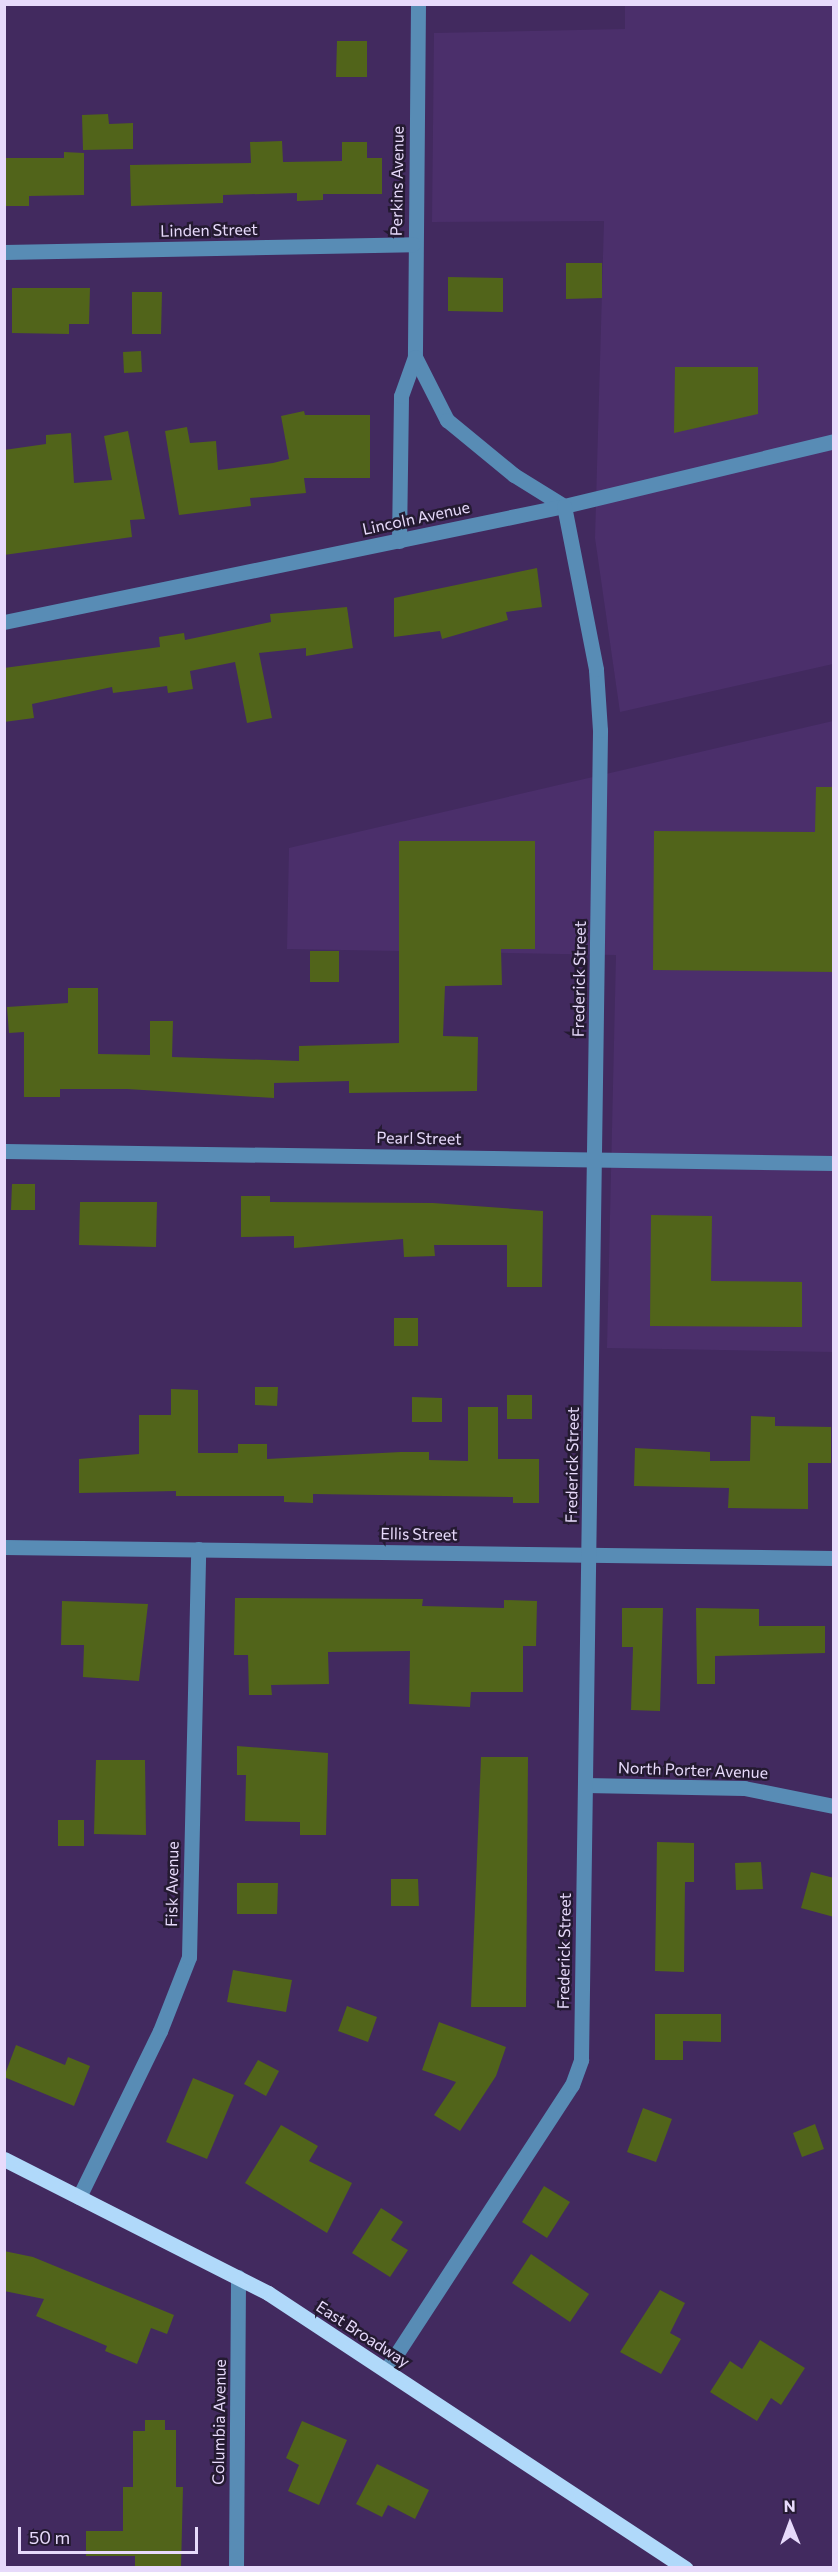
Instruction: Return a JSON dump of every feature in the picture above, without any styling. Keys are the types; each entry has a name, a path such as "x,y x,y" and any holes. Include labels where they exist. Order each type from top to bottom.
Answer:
{"main road":[{"name":"East Broadway","path":"4,2159 238,2277 386,2370 685,2568"}],"street":[{"name":"Perkins Avenue","path":"399,541 400,396 415,357 413,244 418,4"},
{"name":"Linden Street","path":"4,252 413,244"},
{"name":"Perkins Avenue","path":"415,357 447,420 514,475 564,506"},
{"name":"Lincoln Avenue","path":"4,622 564,506 834,441"},
{"name":"Frederick Street","path":"386,2370 577,2073 585,1785 599,702 564,506"},
{"name":"Pearl Street","path":"4,1151 834,1163"},
{"name":"Ellis Street","path":"4,1547 834,1558"},
{"name":"Fisk Avenue","path":"79,2197 160,2031 189,1957 198,1549"},
{"name":"North Porter Avenue","path":"585,1785 744,1788 834,1806"},
{"name":"Columbia Avenue","path":"236,2568 238,2277"}],"shaded area":[{"path":"625,5 833,5 833,664 620,712 595,538 604,221 432,222 434,33 625,29"},
{"path":"833,721 833,1352 607,1348 616,955 287,949 289,848"}],"building":[{"path":"337,41 367,41 367,77 336,77"},
{"path":"108,114 109,124 133,123 133,149 83,150 82,115"},
{"path":"282,141 283,162 342,161 342,142 367,142 367,158 382,158 382,194 323,194 323,200 297,201 297,193 223,195 223,203 131,206 130,165 251,163 250,142"},
{"path":"64,152 84,153 84,195 29,196 29,206 4,206 4,158 64,158"},
{"path":"566,263 602,263 602,298 566,299"},
{"path":"448,277 503,278 503,312 448,311"},
{"path":"12,288 90,288 89,324 69,324 69,334 12,333"},
{"path":"132,292 162,292 161,334 132,334"},
{"path":"141,351 142,372 124,373 123,352"},
{"path":"675,367 758,367 758,414 674,433"},
{"path":"304,411 305,415 370,415 370,478 304,478 306,493 250,498 251,506 179,515 165,431 187,427 190,443 216,441 218,470 273,463 289,459 281,416"},
{"path":"128,431 145,519 130,520 132,537 4,555 4,450 46,444 46,435 71,433 74,483 112,480 104,436"},
{"path":"537,568 542,607 506,612 508,620 442,639 440,631 394,637 394,598"},
{"path":"347,607 353,648 306,656 306,648 259,653 272,718 247,723 235,662 190,671 193,689 168,693 167,686 113,693 112,687 32,704 34,718 4,722 4,668 160,647 159,637 184,633 185,640 271,622 270,614"},
{"path":"816,787 834,787 834,972 653,970 654,831 815,832"},
{"path":"399,841 535,841 535,949 501,949 502,985 445,986 443,1036 478,1037 477,1091 349,1093 349,1081 274,1083 274,1098 127,1089 60,1089 60,1097 24,1097 24,1032 9,1033 7,1007 68,1003 68,988 98,988 98,1054 150,1055 150,1021 173,1021 172,1057 299,1061 299,1046 399,1043"},
{"path":"310,951 339,951 339,982 310,982"},
{"path":"12,1184 35,1184 35,1210 11,1210"},
{"path":"241,1196 270,1196 270,1202 433,1203 543,1211 542,1287 507,1287 507,1245 434,1245 435,1256 404,1257 403,1239 294,1248 294,1236 241,1237"},
{"path":"80,1202 157,1202 156,1247 79,1245"},
{"path":"651,1215 712,1216 711,1281 802,1282 802,1327 650,1326"},
{"path":"394,1318 418,1318 418,1346 394,1346"},
{"path":"255,1387 278,1387 277,1406 255,1405"},
{"path":"171,1389 198,1390 198,1453 238,1453 238,1444 267,1444 267,1459 429,1452 429,1460 468,1461 468,1407 498,1407 498,1459 539,1459 539,1503 513,1503 513,1497 313,1494 313,1503 284,1502 284,1496 176,1496 176,1491 79,1493 79,1459 139,1454 139,1415 171,1415"},
{"path":"507,1395 532,1395 532,1419 507,1419"},
{"path":"412,1397 442,1398 442,1422 412,1422"},
{"path":"751,1416 775,1417 775,1426 831,1427 831,1463 808,1463 808,1509 728,1508 729,1488 634,1486 635,1448 710,1452 710,1461 750,1461"},
{"path":"235,1598 423,1599 422,1606 504,1608 504,1600 537,1601 536,1646 523,1646 523,1692 471,1692 470,1707 409,1704 410,1651 328,1652 329,1684 271,1685 272,1695 249,1695 248,1655 234,1655"},
{"path":"62,1601 148,1604 139,1681 83,1677 84,1645 61,1645"},
{"path":"622,1608 663,1608 660,1711 631,1710 633,1647 622,1647"},
{"path":"696,1608 759,1609 759,1626 825,1626 825,1653 715,1656 715,1684 697,1684"},
{"path":"237,1746 328,1753 326,1835 300,1835 300,1822 245,1821 246,1775 237,1775"},
{"path":"481,1757 528,1757 526,2007 471,2007"},
{"path":"96,1760 145,1760 146,1835 94,1834"},
{"path":"58,1820 84,1820 84,1846 58,1846"},
{"path":"657,1842 694,1843 694,1882 685,1882 684,1972 655,1971"},
{"path":"761,1862 763,1889 736,1890 735,1863"},
{"path":"811,1872 834,1878 834,1917 801,1908"},
{"path":"391,1879 418,1879 419,1906 391,1906"},
{"path":"237,1883 278,1883 277,1914 237,1914"},
{"path":"233,1970 292,1980 286,2012 227,2002"},
{"path":"347,2006 377,2017 368,2042 338,2031"},
{"path":"655,2014 721,2014 721,2042 683,2041 683,2060 655,2060"},
{"path":"439,2022 506,2047 496,2076 460,2131 434,2115 456,2082 422,2070"},
{"path":"16,2045 65,2065 68,2057 90,2066 74,2106 4,2077"},
{"path":"258,2060 279,2071 266,2096 244,2084"},
{"path":"193,2078 234,2095 207,2159 166,2142"},
{"path":"643,2108 672,2119 656,2162 627,2152"},
{"path":"815,2124 824,2149 802,2157 793,2133"},
{"path":"281,2125 318,2146 309,2161 352,2183 327,2233 245,2183"},
{"path":"544,2186 570,2202 547,2238 522,2222"},
{"path":"381,2208 403,2222 391,2240 408,2250 390,2277 352,2253"},
{"path":"4,2251 33,2257 174,2315 167,2334 151,2328 137,2364 105,2351 107,2346 36,2316 44,2299 4,2291"},
{"path":"531,2254 589,2294 570,2322 512,2283"},
{"path":"660,2290 685,2303 670,2333 681,2339 661,2374 620,2352"},
{"path":"760,2340 805,2368 781,2405 771,2398 757,2421 710,2392 730,2361 742,2369"},
{"path":"145,2420 165,2420 165,2430 176,2430 176,2487 183,2487 181,2568 135,2568 135,2556 86,2556 86,2531 123,2531 123,2487 133,2487 133,2431 145,2431"},
{"path":"302,2421 347,2440 319,2505 288,2491 299,2465 286,2458"},
{"path":"377,2464 429,2490 415,2519 388,2505 382,2517 356,2504"}]}
